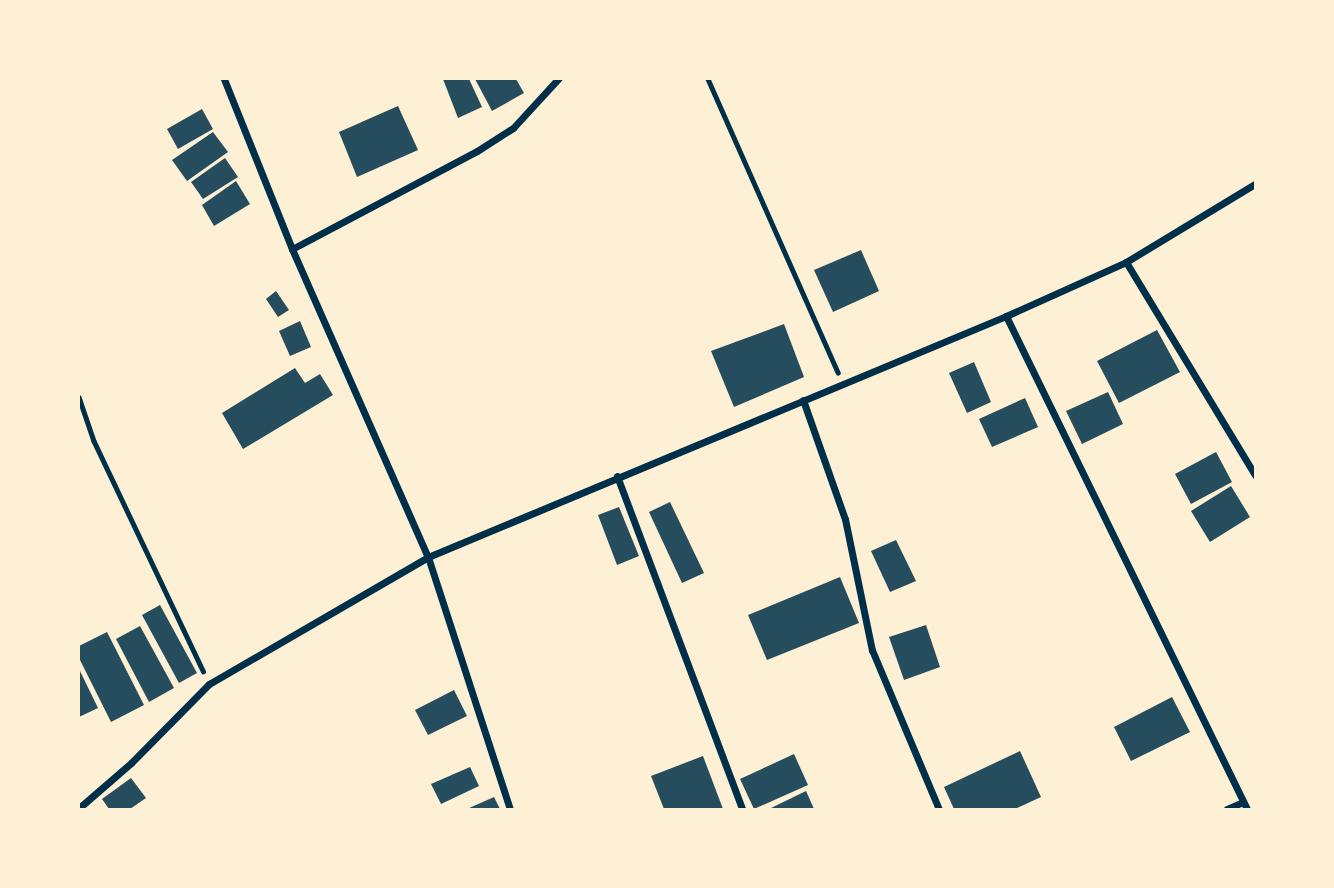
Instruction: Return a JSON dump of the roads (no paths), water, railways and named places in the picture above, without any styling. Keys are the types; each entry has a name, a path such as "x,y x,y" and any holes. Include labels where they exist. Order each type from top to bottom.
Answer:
{"street":[{"path":"224,79 292,249 428,557 510,809"},
{"path":"292,249 495,139 543,100 558,79"},
{"path":"79,808 131,763 209,684 428,557 1006,316 1126,262 1255,184"},
{"path":"1126,262 1255,475"},
{"path":"1006,316 1245,805 1227,809"},
{"path":"803,400 845,520 872,650 939,809"},
{"path":"617,476 742,809"}]}
